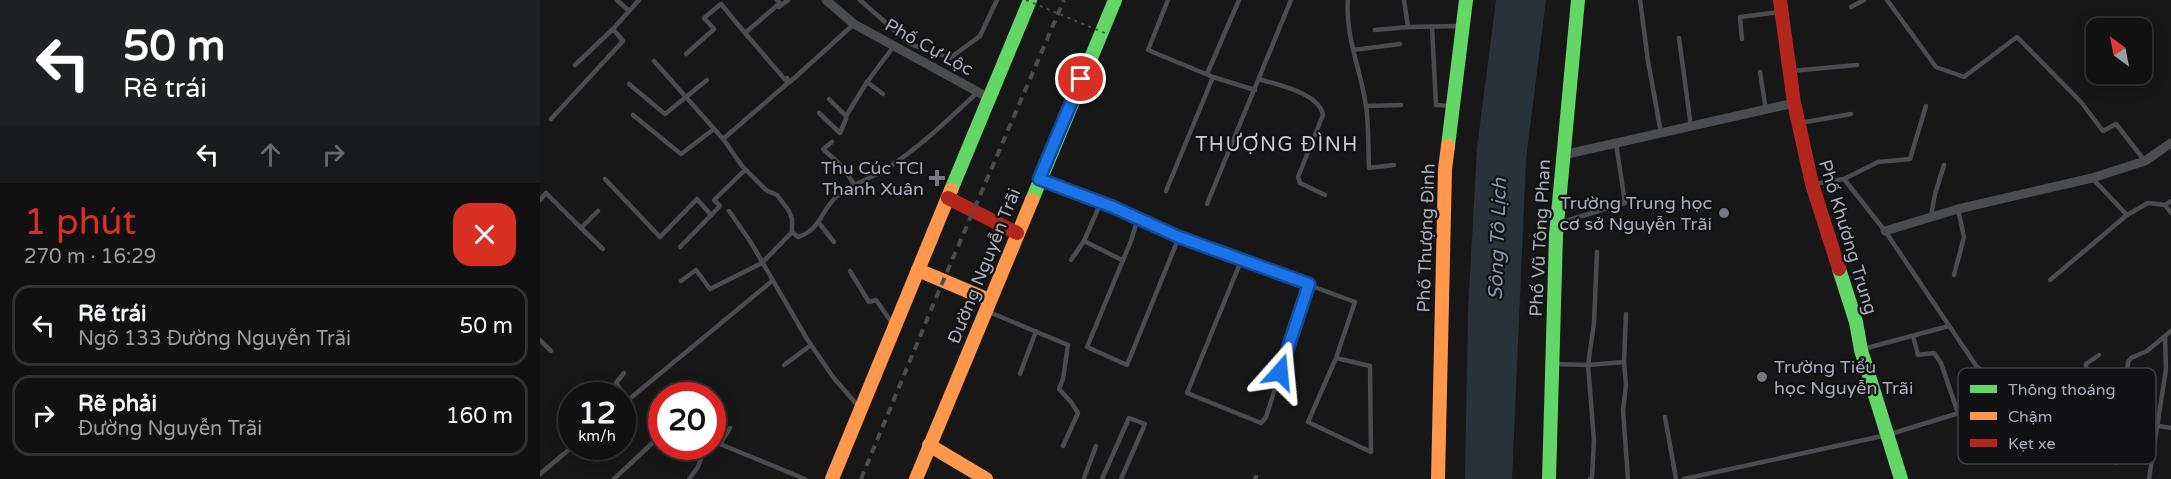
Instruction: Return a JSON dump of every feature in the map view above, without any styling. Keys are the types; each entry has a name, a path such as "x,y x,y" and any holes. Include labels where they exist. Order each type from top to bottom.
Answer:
{"main road":[{"name":"Đường Nguyễn Trãi","path":"916,479 1115,0"},
{"name":"Phố Thượng Đình","path":"1438,479 1445,170 1466,0"},
{"name":"Phố Vũ Tông Phan","path":"1548,479 1557,224 1578,0"},
{"path":"832,479 948,198 984,95 1027,2"},
{"name":"Phố Khương Trung","path":"1781,6 1794,103 1812,184 1856,322 1861,350 1901,479"},
{"path":"948,198 1017,233"},
{"path":"918,270 987,306"},
{"path":"929,446 971,468 986,479"}],"street":[{"name":"Phố Cự Lộc","path":"826,0 854,24 984,95"},
{"path":"1563,155 1794,103"},
{"path":"1885,231 1958,209 2092,178 2145,161 2171,143"}],"lane":[{"path":"617,0 629,11"},
{"path":"575,65 613,29 639,0"},
{"path":"747,33 780,3 777,0"},
{"path":"747,33 788,0"},
{"path":"860,0 910,44 950,58 980,36 997,0"},
{"path":"1168,0 1148,50 1210,76 1255,90"},
{"path":"1166,191 1239,0"},
{"path":"1207,204 1291,0"},
{"path":"1348,0 1347,11 1353,50 1366,106 1369,168 1394,165"},
{"path":"1404,0 1408,27"},
{"path":"1646,0 1640,0 1661,134"},
{"path":"1851,7 1864,0"},
{"path":"1887,0 1935,67 1964,77 2018,37 2081,102 2103,131 2116,124 2145,161"},
{"path":"686,54 714,29 704,18 721,4 790,81 854,24"},
{"path":"1742,39 1740,17 1781,6"},
{"path":"1375,30 1463,26"},
{"path":"1432,27 1436,105 1452,106"},
{"path":"551,118 623,41 613,29"},
{"path":"723,139 788,83 747,33"},
{"path":"1679,38 1691,127"},
{"path":"1353,50 1400,44"},
{"path":"819,113 840,133 846,116 867,82 894,46"},
{"path":"654,61 723,139 745,170 766,190 777,195 792,219 792,232 762,263 710,289 696,270 681,281"},
{"path":"1791,71 1857,65"},
{"path":"1760,72 1766,110"},
{"path":"1259,78 1306,95 1320,106 1323,115 1298,177 1300,183 1325,195"},
{"path":"629,84 665,114 707,80"},
{"path":"867,82 883,94"},
{"path":"792,232 798,237 806,234 819,223 836,197 886,169 984,95"},
{"path":"829,99 846,116"},
{"path":"1366,106 1401,105"},
{"path":"1812,184 1844,179 1878,162 1910,159 1926,106"},
{"path":"1798,123 1851,114"},
{"path":"633,115 681,154 714,129"},
{"path":"832,142 823,149 843,167 855,186"},
{"path":"1557,224 1625,203 1616,143"},
{"path":"1930,218 1944,165"},
{"path":"680,246 720,206 714,200 745,170"},
{"path":"2092,178 2127,216"},
{"path":"605,179 660,237 697,199 711,215"},
{"path":"1039,179 1101,202 1179,237 1355,302 1336,358 1308,422 1371,452 1370,366 1336,358"},
{"path":"1844,179 1885,231 1979,368"},
{"path":"540,200 546,193 603,249"},
{"path":"2050,280 2127,216 2148,203 2165,205 2171,201"},
{"path":"1071,260 1084,241 1101,202"},
{"path":"2165,205 2171,213"},
{"path":"1954,275 1964,237 1958,209"},
{"path":"581,228 598,211"},
{"path":"729,211 750,241 811,345 833,377 861,409"},
{"path":"1138,218 1131,241 1087,347 1127,365 1179,237"},
{"path":"819,223 834,242"},
{"path":"1084,241 1122,260"},
{"path":"1590,479 1594,441 1588,365 1594,323 1598,252"},
{"path":"1241,261 1187,393 1261,423 1266,417 1309,284"},
{"path":"850,272 868,302 876,300 894,328"},
{"path":"636,393 772,281"},
{"path":"987,306 1068,345 1064,379 1059,389 1078,413 1062,446"},
{"path":"1626,314 1624,362 1626,385 1623,410 1628,479"},
{"path":"1861,350 1949,326"},
{"path":"1020,374 1036,331"},
{"path":"2127,368 2131,358 2147,351 2171,331"},
{"path":"1913,336 1918,355 1934,353 1941,363 1958,410"},
{"path":"2165,337 2166,369 2156,426 2171,428"},
{"path":"540,340 551,351"},
{"path":"784,365 811,345"},
{"path":"2086,368 2086,364 2099,355"},
{"path":"1552,364 1588,365 1624,362"},
{"path":"617,382 624,373"},
{"path":"1683,479 1887,435 1958,413"},
{"path":"1665,417 1676,479"},
{"path":"1102,479 1129,418 1145,424 1121,479"},
{"path":"730,428 720,444 805,479"},
{"path":"1084,479 1096,446"},
{"path":"614,479 648,447"},
{"path":"540,474 558,459"},
{"path":"689,479 700,460"},
{"path":"2149,479 2151,464"}],"path":[{"path":"1027,2 1107,34"}],"water":[{"name":"Sông Tô Lịch","path":"1496,0 1546,0 1526,159 1512,479 1465,479 1468,310 1477,148"}],"railway":[{"path":"861,479 1064,0"}],"traffic: fast":[{"path":"951,190 1030,0"},
{"path":"1032,200 1115,0"},
{"path":"1448,146 1466,0"},
{"path":"1549,479 1556,235 1578,0"},
{"path":"1839,269 1856,322 1861,350 1901,479"}],"traffic: slow":[{"path":"1438,479 1445,169 1448,146"},
{"path":"832,479 951,190"},
{"path":"916,479 1032,200"},
{"path":"918,270 989,300"},
{"path":"929,445 986,479"}],"traffic: jam":[{"path":"1780,0 1794,103 1812,184 1839,269"},
{"path":"948,198 1017,233"}],"place":[{"name":"Thu Cúc TCI Thanh Xuân","path":"937,178"},
{"name":"Trường Trung học cơ sở Nguyễn Trãi","path":"1724,213"},
{"name":"Trường Tiểu học Nguyễn Trãi","path":"1762,377"}],"district":[{"name":"THƯỢNG ĐÌNH","path":"1277,145"}],"route":[{"path":"1081,79 1039,179 1113,207 1179,237 1309,284 1280,372"}]}
